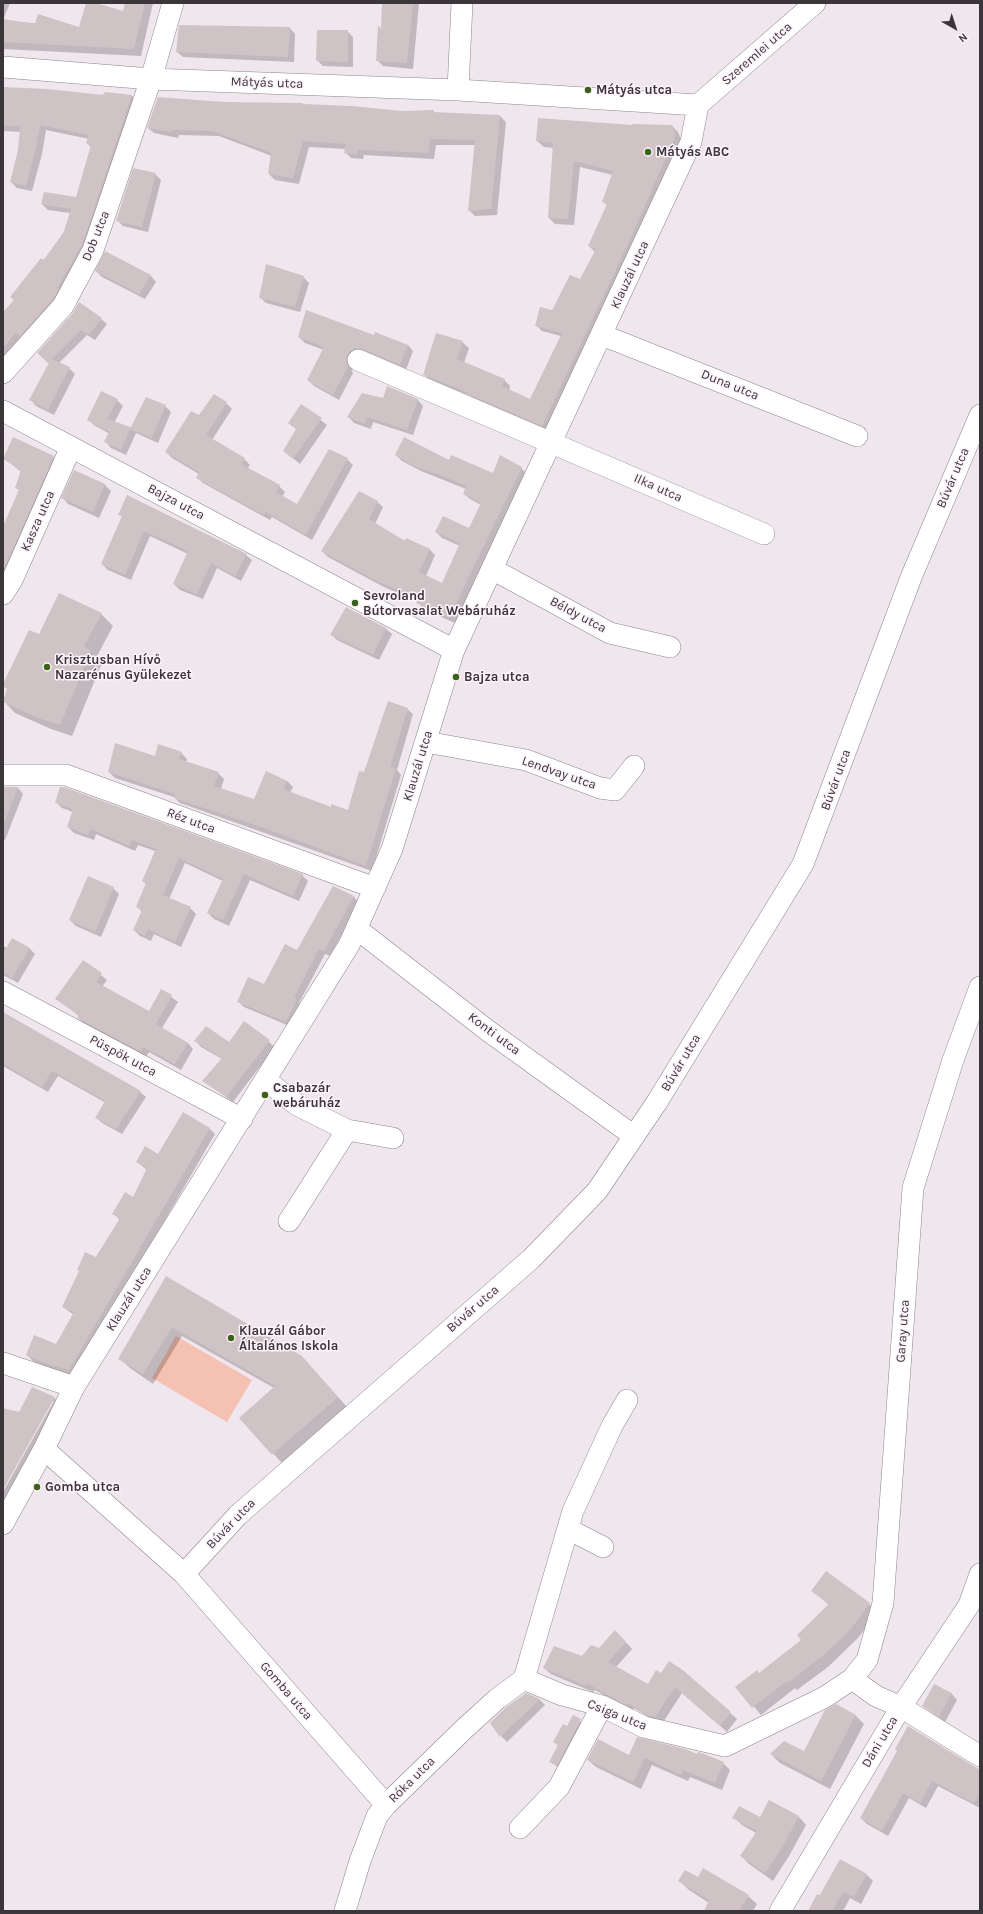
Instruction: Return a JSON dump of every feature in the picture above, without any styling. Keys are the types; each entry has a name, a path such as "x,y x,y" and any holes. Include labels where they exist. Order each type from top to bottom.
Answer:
{"street":[{"name":"Dob utca","path":"3,373 62,306 93,250 151,79 173,3"},
{"path":"458,90 462,3"},
{"name":"Szeremlei utca","path":"698,105 815,3"},
{"name":"Mátyás utca","path":"3,67 151,79 458,90 698,105"},
{"name":"Klauzál utca","path":"3,1524 44,1449 74,1387 349,945 392,849 454,650 691,142 698,105"},
{"name":"Duna utca","path":"602,334 857,436"},
{"path":"358,360 552,442"},
{"name":"Bajza utca","path":"3,411 454,650"},
{"name":"Búvár utca","path":"184,1574 238,1515 531,1259 597,1191 657,1102 803,864 912,574 980,414"},
{"name":"Ilka utca","path":"552,442 764,534"},
{"name":"Kasza utca","path":"3,594 12,580 71,447"},
{"name":"Béldy utca","path":"492,569 610,633 670,647"},
{"name":"Lendvay utca","path":"426,742 526,760 600,788 615,790 634,766"},
{"name":"Réz utca","path":"3,775 66,775 375,888"},
{"name":"Konti utca","path":"356,929 487,1030 634,1136"},
{"name":"Garay utca","path":"852,1679 867,1660 883,1603 913,1188 953,1060 980,987"},
{"name":"Püspök utca","path":"4,994 242,1119"},
{"path":"266,1080 297,1105 347,1130 393,1138"},
{"path":"289,1222 347,1130"},
{"path":"3,1363 74,1387"},
{"path":"524,1679 573,1511 612,1426 627,1400"},
{"name":"Gomba utca","path":"44,1449 184,1574 386,1805"},
{"path":"568,1529 603,1547"},
{"name":"Dáni utca","path":"780,1911 901,1707 969,1606 980,1574"},
{"name":"Csiga utca","path":"524,1679 562,1695 602,1706 644,1727 725,1746 824,1697 852,1679"},
{"name":"Róka utca","path":"345,1911 360,1861 377,1816 386,1805 464,1729 498,1699 524,1679"},
{"path":"852,1679 876,1696 901,1707 980,1756"},
{"path":"520,1828 559,1787 602,1706"}],"shaded area":[{"path":"176,1336 252,1380 227,1422 152,1378"}],"building":[{"path":"86,3 96,3 123,11 125,3 145,3 134,49 3,42 3,19 35,24 38,14 79,27"},
{"path":"382,3 413,3 407,63 376,61 378,25 381,29"},
{"path":"179,25 290,27 288,57 176,52"},
{"path":"317,30 348,30 348,62 316,61"},
{"path":"3,87 47,89 103,95 105,92 132,95 82,245 57,288 59,289 53,299 20,336 16,333 3,348 3,312 14,300 10,297 41,258 44,260 64,232 71,209 41,204 44,192 76,197 91,145 86,143 89,135 40,125 36,148 26,186 10,182 18,150 20,126 3,126"},
{"path":"158,97 224,102 303,103 402,111 434,110 433,112 500,115 491,209 468,211 475,140 430,139 429,153 358,150 357,154 344,153 346,144 303,141 293,178 268,174 271,153 213,131 173,130 172,132 147,128"},
{"path":"538,118 632,125 672,125 676,135 628,244 542,426 466,393 467,392 423,375 436,333 463,341 457,359 505,379 502,386 530,399 562,333 535,326 540,307 552,310 570,275 580,279 596,249 588,246 607,204 602,202 613,171 574,161 568,219 548,218 553,143 536,141"},
{"path":"133,168 156,173 142,227 116,221"},
{"path":"105,251 151,275 139,294 95,271"},
{"path":"266,264 304,276 295,307 259,298"},
{"path":"79,302 102,318 89,335 81,330 48,363 37,353 72,314"},
{"path":"306,310 374,335 375,332 408,345 400,365 363,349 356,348 347,355 346,361 348,366 333,395 307,380 324,347 298,337"},
{"path":"51,359 70,367 48,410 29,400"},
{"path":"387,386 418,399 407,430 367,417 365,424 347,417 362,393 383,398"},
{"path":"101,391 118,399 107,419 131,427 121,450 104,442 109,432 87,420"},
{"path":"214,394 227,402 206,435 245,458 241,464 280,485 276,492 297,504 329,449 348,458 306,535 266,512 264,515 196,478 199,472 165,452 191,411 199,415"},
{"path":"146,397 166,405 152,438 130,429"},
{"path":"301,404 322,418 293,459 283,451 296,429 288,423"},
{"path":"13,437 54,456 3,571 3,526 19,490 15,488 21,470 3,459"},
{"path":"404,437 449,460 451,455 493,473 500,455 522,467 449,618 416,603 419,599 375,580 321,551 359,491 378,501 369,519 405,541 406,538 430,549 419,572 442,583 460,543 435,532 443,516 469,528 481,503 463,494 466,486 414,466 395,455"},
{"path":"74,470 105,484 93,512 61,498"},
{"path":"127,495 247,554 235,576 211,563 197,594 173,584 188,551 144,531 125,575 101,564 122,516 118,515"},
{"name":"Krisztusban Hívő Nazarénus Gyülekezet","path":"59,593 102,613 84,646 91,651 60,725 38,718 3,702 7,689 3,686 3,684 29,630 39,634"},
{"path":"346,607 386,628 373,655 330,635"},
{"path":"388,701 408,708 390,767 396,768 366,866 264,828 174,798 175,794 108,772 115,743 155,756 158,744 182,752 179,759 219,772 214,786 254,799 266,771 287,781 283,789 331,807 331,804 348,810 359,771 364,772"},
{"path":"3,787 18,787 4,823 3,823"},
{"path":"60,787 64,787 303,874 293,896 244,874 223,920 207,913 223,879 179,858 163,895 191,907 175,942 148,929 145,936 133,930 142,910 136,907 146,883 142,881 156,849 132,840 129,846 91,829 88,835 67,827 73,809 55,803"},
{"path":"88,876 114,887 95,932 69,920"},
{"path":"333,886 354,896 324,951 319,949 294,998 297,999 286,1022 237,1002 248,977 264,984 285,944 297,950"},
{"path":"12,938 30,948 12,978 3,973 3,954"},
{"path":"83,960 102,973 96,982 149,1011 161,989 172,995 156,1024 188,1043 175,1064 143,1047 140,1051 77,1018 79,1015 55,999"},
{"path":"3,1012 141,1091 116,1129 95,1118 105,1101 52,1071 42,1087 3,1064"},
{"path":"244,1021 270,1040 226,1097 202,1081 222,1058 194,1041 206,1026 229,1042"},
{"path":"183,1112 210,1128 69,1370 47,1364 26,1355 34,1335 56,1344 74,1312 62,1307 79,1271 77,1270 85,1252 96,1257 120,1218 112,1214 125,1192 133,1197 147,1168 136,1162 145,1146 158,1154"},
{"name":"Klauzál Gábor Általános Iskola","path":"166,1276 302,1356 338,1397 272,1455 239,1418 275,1386 172,1327 143,1374 118,1359"},
{"path":"32,1387 55,1397 3,1490 3,1408 19,1412"},
{"path":"826,1571 870,1603 850,1630 820,1659 819,1658 788,1683 787,1681 752,1708 735,1687 757,1670 759,1673 801,1640 797,1635 829,1604 811,1591"},
{"path":"615,1630 626,1642 608,1662 648,1684 656,1670 661,1673 669,1661 684,1671 731,1712 720,1726 675,1687 655,1717 648,1716 628,1703 626,1705 588,1684 586,1686 543,1668 554,1646 582,1656 591,1645 599,1648"},
{"path":"934,1684 952,1693 939,1717 922,1706"},
{"path":"526,1693 540,1699 500,1737 490,1723 505,1708"},
{"path":"836,1704 856,1715 821,1781 770,1754 784,1741 804,1751 825,1710"},
{"path":"573,1715 581,1719 557,1766 549,1762 558,1745 553,1742 563,1724 567,1726"},
{"path":"908,1726 980,1770 980,1793 974,1803 932,1781 920,1803 903,1793 882,1831 860,1818 897,1751 895,1749"},
{"path":"637,1737 685,1749 697,1754 698,1752 702,1753 724,1762 715,1783 683,1770 681,1775 645,1758 633,1782 587,1760 598,1739 629,1755"},
{"path":"769,1800 799,1816 782,1848 765,1873 740,1856 757,1831 732,1818 739,1806 760,1817"},
{"path":"840,1859 867,1874 854,1897 843,1892 832,1911 808,1911 817,1894 820,1895"},
{"path":"703,1868 749,1895 739,1911 704,1911 709,1900 678,1881 685,1870 698,1877"}],"place":[{"name":"Mátyás utca","path":"588,90"},
{"name":"Mátyás ABC","path":"648,152"},
{"name":"Sevroland Bútorvasalat Webáruház","path":"355,603"},
{"name":"Krisztusban Hívő Nazarénus Gyülekezet","path":"47,667"},
{"name":"Bajza utca","path":"456,677"},
{"name":"Csabazár webáruház","path":"265,1095"},
{"name":"Klauzál Gábor Általános Iskola","path":"231,1338"},
{"name":"Gomba utca","path":"37,1487"}]}
